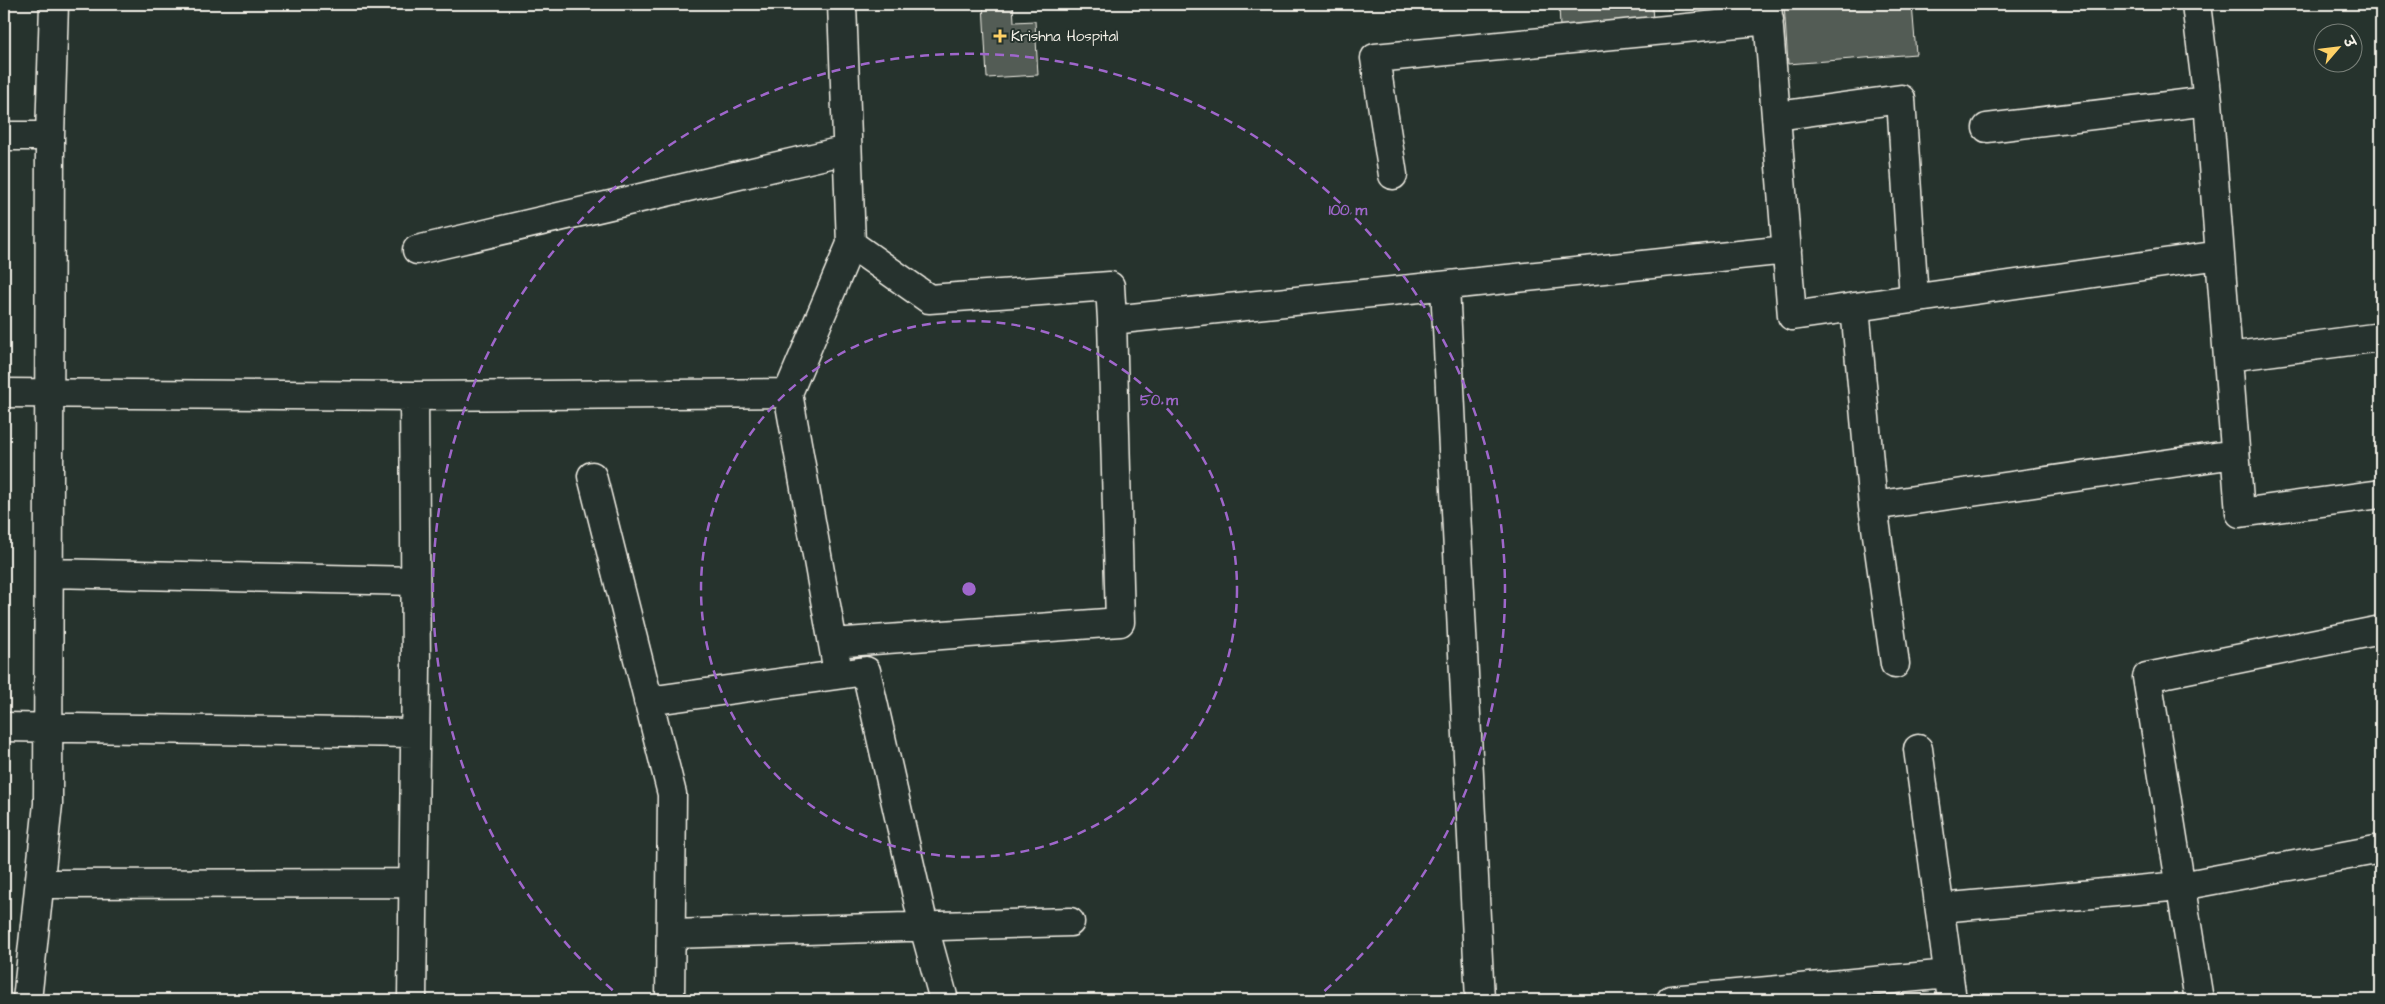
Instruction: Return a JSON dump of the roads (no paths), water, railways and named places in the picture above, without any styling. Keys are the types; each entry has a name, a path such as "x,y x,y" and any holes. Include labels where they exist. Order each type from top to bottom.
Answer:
{"street":[{"path":"28,1000 48,804 50,136 54,4"},
{"path":"838,675 788,393 850,244 842,4"},
{"path":"2196,4 2208,101 2240,513 2381,494"},
{"path":"1393,175 1375,58 1768,12 1792,316 2220,255"},
{"path":"1776,116 1901,99 1914,299"},
{"path":"1986,128 2208,101"},
{"path":"4,136 50,136"},
{"path":"417,250 847,150"},
{"path":"833,643 1120,622 1110,286 929,300 850,244"},
{"path":"1112,320 1787,250"},
{"path":"1445,286 1480,1000"},
{"path":"1855,307 1873,506 1895,664"},
{"path":"2228,358 2381,337"},
{"path":"4,393 414,396 788,393"},
{"path":"412,1000 415,581 414,396"},
{"path":"1873,506 2235,454"},
{"path":"592,476 672,794 670,1000"},
{"path":"49,573 415,581"},
{"path":"2199,1000 2146,677 2381,630"},
{"path":"648,701 866,671 924,927 944,1000"},
{"path":"4,727 414,733"},
{"path":"1918,748 1952,1000"},
{"path":"1940,908 2180,886 2381,849"},
{"path":"40,884 413,883"},
{"path":"671,934 1070,922"},
{"path":"1671,1000 1949,974"}],"place":[{"name":"Krishna Hospital","path":"1000,36"}]}
